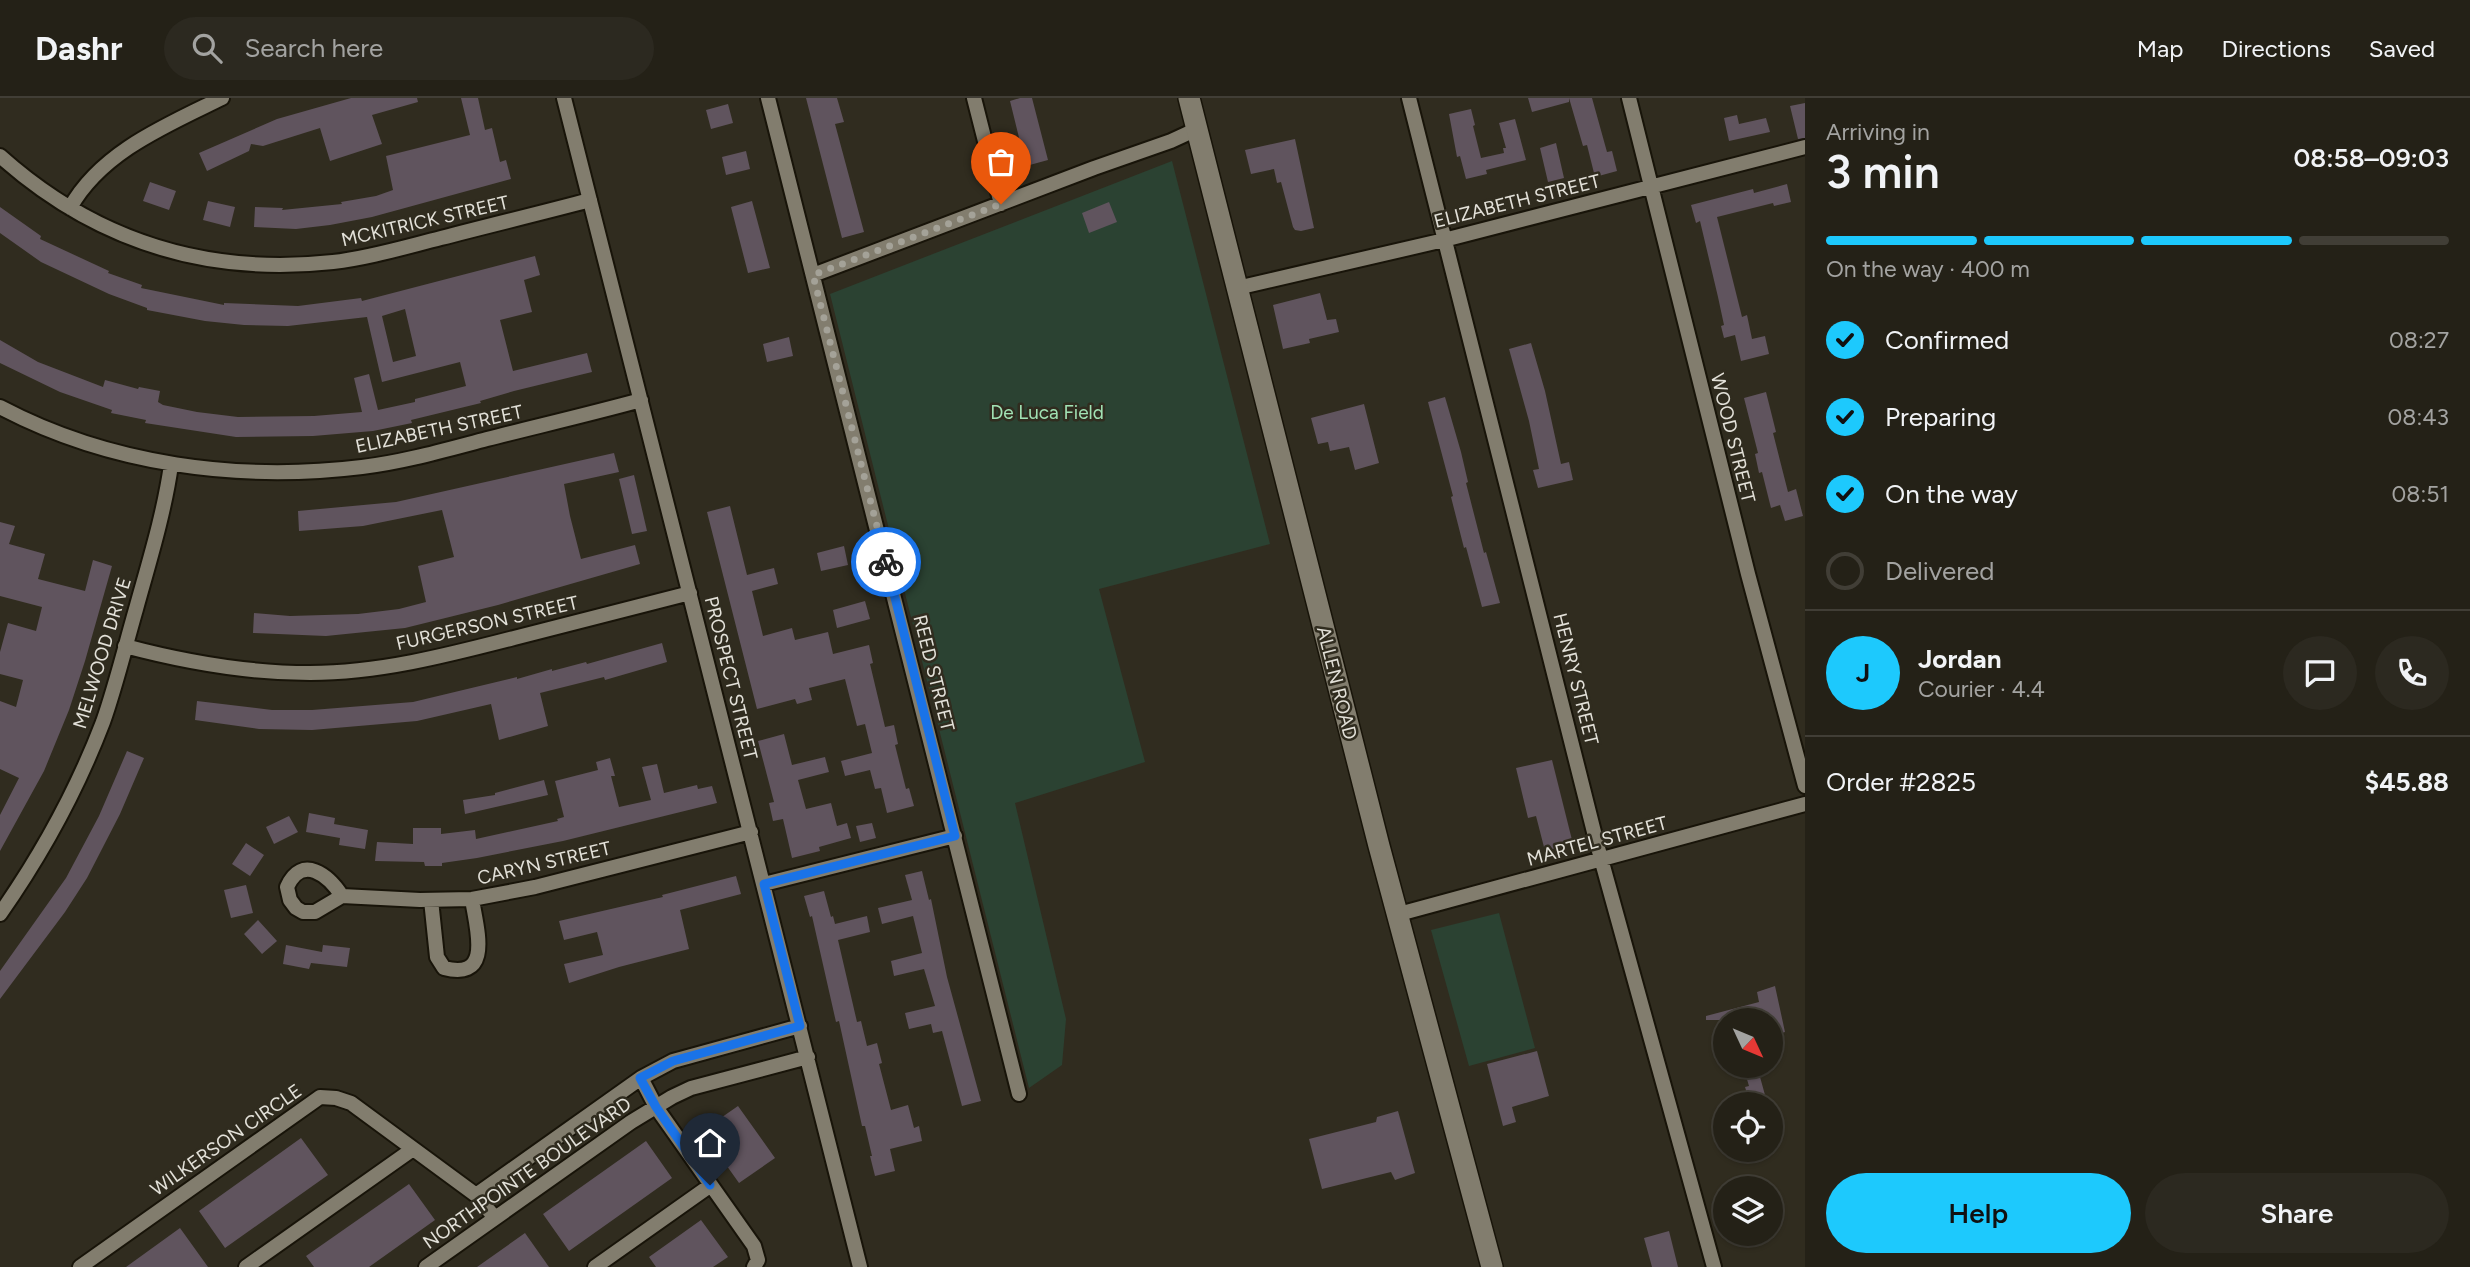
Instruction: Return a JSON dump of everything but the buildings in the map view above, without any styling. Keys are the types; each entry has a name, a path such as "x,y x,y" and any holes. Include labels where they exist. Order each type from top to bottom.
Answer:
{"main road":[{"name":"ALLEN ROAD","path":"1189,98 1363,784 1492,1267"}],"street":[{"path":"70,208 86,184 117,156 145,138 222,98"},
{"name":"PROSPECT STREET","path":"564,98 860,1267"},
{"name":"REED STREET","path":"768,98 1018,1094"},
{"path":"974,98 1001,204"},
{"name":"HENRY STREET","path":"1409,98 1602,860 1714,1267"},
{"name":"WOOD STREET","path":"1629,98 1748,574 1805,786"},
{"path":"813,275 1197,129"},
{"name":"ELIZABETH STREET","path":"1237,288 1444,240 1805,147"},
{"name":"MCKITRICK STREET","path":"0,156 44,193 116,233 169,252 205,260 289,264 333,262 377,254 590,200"},
{"name":"ELIZABETH STREET","path":"1,409 82,442 171,465 309,471 362,467 413,458 641,400"},
{"name":"MELWOOD DRIVE","path":"0,914 48,840 83,769 115,688 158,532 171,465"},
{"name":"FURGERSON STREET","path":"125,646 254,671 313,673 352,670 447,655 690,593"},
{"name":"MARTEL STREET","path":"1399,914 1805,804"},
{"name":"CARYN STREET","path":"342,896 472,899 534,887 751,832"},
{"path":"764,884 955,836"},
{"path":"432,900 437,957 444,968 456,971 469,968 478,956 480,944 472,899"},
{"name":"NORTHPOINTE BOULEVARD","path":"476,1195 640,1078 673,1061 800,1026"},
{"name":"NORTHPOINTE BOULEVARD","path":"426,1267 656,1107 691,1088 808,1057"},
{"path":"640,1078 656,1107 754,1247 758,1260 754,1267"},
{"name":"WILKERSON CIRCLE","path":"80,1267 320,1097 351,1103 476,1195 495,1218"},
{"path":"246,1267 413,1149"},
{"path":"595,1267 710,1185"}],"green space":[{"name":"De Luca Field","path":"1172,161 1270,544 1099,589 1145,762 1015,803 1066,1019 1062,1065 1029,1088 830,294"},
{"path":"1499,913 1535,1048 1469,1066 1431,930"}],"way so far":[{"path":"886,562 813,275 1001,204"}],"route":[{"path":"710,1185 656,1107 640,1078 673,1061 800,1026 764,884 955,836 886,562"}]}
